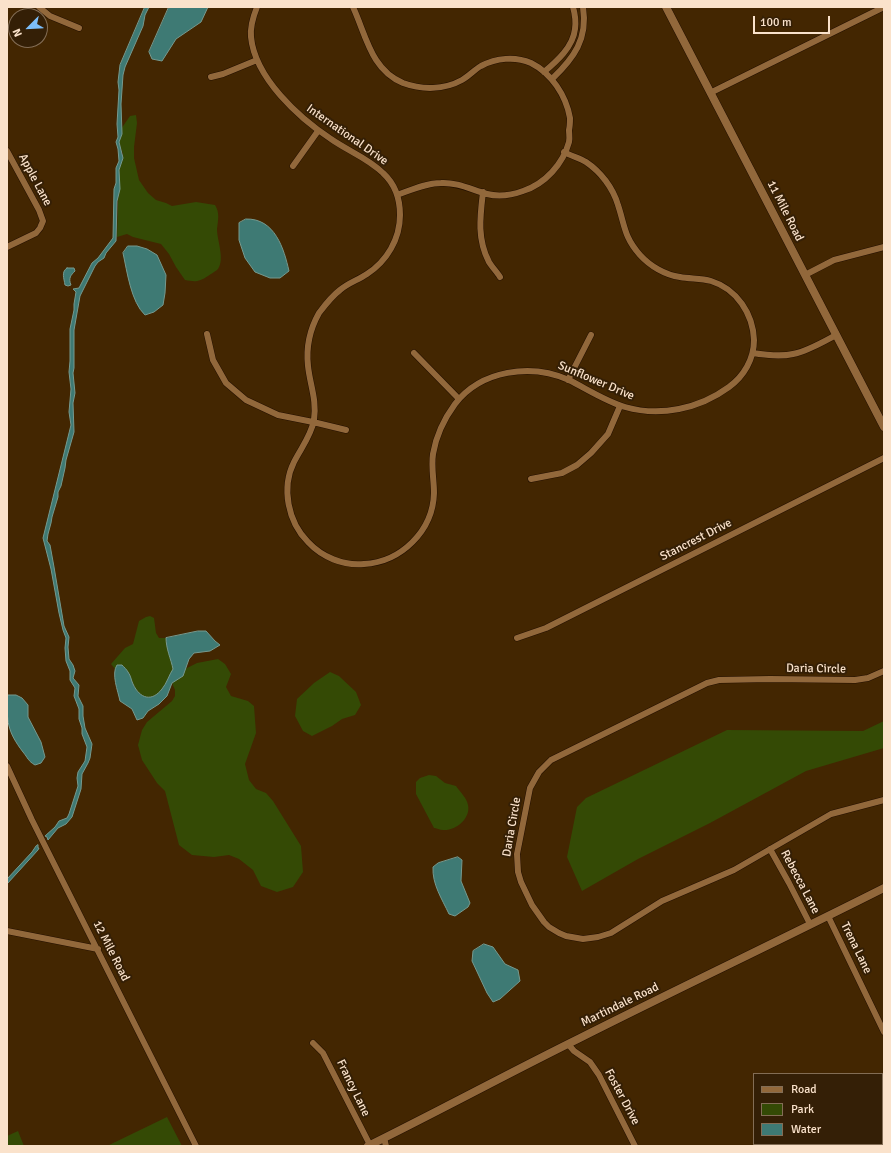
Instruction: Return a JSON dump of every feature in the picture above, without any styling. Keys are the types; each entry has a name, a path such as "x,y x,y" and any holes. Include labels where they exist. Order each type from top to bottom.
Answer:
{"street":[{"path":"39,7 50,16 79,28"},
{"name":"International Drive","path":"257,7 252,21 251,38 257,60 266,76 282,98 318,131 373,164 389,180 397,195 399,205 400,224 392,249 383,260 366,275 335,294 323,308 312,329 308,343 307,358 314,398 313,422"},
{"path":"353,7 369,48 378,63 392,77 411,86 429,88 444,86 462,80 480,67 493,61 500,59 517,59 531,63 556,83 570,119 569,141 564,152 556,167 547,178 535,186 510,195 488,194 455,184 440,183 397,195"},
{"path":"544,72 567,50 576,30 573,7"},
{"path":"552,79 574,55 580,43 584,30 583,7"},
{"name":"11 Mile Road","path":"666,7 884,427"},
{"path":"710,93 884,7"},
{"path":"576,30 584,30"},
{"path":"567,50 574,55"},
{"path":"211,77 223,74 257,60"},
{"path":"293,166 318,131"},
{"name":"Apple Lane","path":"7,151 43,221 36,233 7,247"},
{"path":"564,152 586,162 605,179 619,206 628,239 646,261 656,268 673,276 714,281 722,285 738,298 750,318 753,329 753,353 773,356 793,354 836,335"},
{"path":"483,192 480,222 483,247 490,262 500,277"},
{"path":"805,275 834,260 884,247"},
{"path":"207,334 213,360 226,383 246,400 278,415 346,430"},
{"path":"568,380 591,336"},
{"path":"414,353 459,399"},
{"name":"Sunflower Drive","path":"313,422 306,442 292,464 288,481 288,500 293,521 307,541 327,557 336,561 354,565 372,563 391,558 408,547 416,540 427,522 433,503 434,492 432,463 434,449 441,427 459,399 477,385 505,373 527,371 550,373 568,380 620,406 645,411 675,410 698,404 719,393 735,382 748,365 753,353"},
{"path":"530,479 562,473 577,465 591,453 608,434 620,406"},
{"name":"Stancrest Drive","path":"517,638 546,628 884,458"},
{"name":"Daria Circle","path":"884,671 868,678 855,680 770,679 714,681 699,686 551,760 539,772 530,788 517,854 517,864 520,877 527,894 535,911 544,922 554,930 566,936 592,939 611,933 662,900 730,873 831,814 884,800"},
{"name":"12 Mile Road","path":"7,766 32,820 196,1146"},
{"name":"Rebecca Lane","path":"770,850 810,924"},
{"name":"Martindale Road","path":"369,1145 385,1142 568,1044 884,888"},
{"name":"Trena Lane","path":"828,916 884,1032"},
{"path":"7,931 98,949"},
{"name":"Francy Lane","path":"313,1044 323,1053 369,1145"},
{"name":"Foster Drive","path":"568,1044 574,1051 590,1062 599,1075 635,1146"}],"green space":[{"path":"136,115 137,123 134,158 139,180 148,193 156,200 172,206 196,202 215,205 217,208 217,233 221,255 220,265 217,270 202,279 194,281 185,280 161,244 127,234 117,237 119,170 123,154 119,142 122,132 121,129 130,116"},
{"path":"150,616 154,618 156,633 159,638 166,638 174,669 159,692 152,697 148,697 137,691 128,672 117,665 115,669 111,664 125,648 133,644 139,621"},
{"path":"218,659 225,664 231,674 226,687 231,696 248,701 254,706 256,733 245,764 249,780 256,789 266,793 273,801 301,846 303,872 293,887 277,892 261,886 253,870 239,859 229,855 214,857 192,855 179,845 165,791 157,783 142,760 138,745 142,730 147,722 172,701 175,696 175,690 172,683 183,676 185,669 197,663"},
{"path":"330,672 339,676 356,692 361,705 355,715 342,719 312,736 303,731 295,716 297,699 314,683"},
{"path":"884,721 884,748 806,771 710,823 638,859 582,891 567,857 577,807 586,798 727,730 863,731"},
{"path":"429,775 436,776 445,783 456,786 463,795 468,805 468,810 462,823 448,830 434,828 416,794 416,782 420,778"},
{"path":"167,1117 182,1146 107,1146"},
{"path":"18,1131 24,1146 7,1146 7,1136"}],"water":[{"path":"145,7 149,7 123,75 121,104 122,134 119,142 123,158 119,170 120,189 117,201 116,241 106,253 104,258 95,266 80,296 74,330 74,432 47,541 50,545 64,626 69,637 69,659 75,671 73,678 79,685 78,696 83,706 85,728 92,744 90,758 82,774 81,789 72,817 66,824 58,828 48,840 45,836 59,821 67,818 69,814 78,786 78,772 85,761 87,747 82,734 79,709 74,696 75,688 70,680 70,671 66,661 66,638 59,613 51,569 43,538 71,425 69,412 71,389 69,372 70,329 76,292 73,289 79,288 92,263 98,258 113,238 114,189 116,183 116,168 119,161 116,142 118,137 118,82 120,65"},
{"path":"169,7 208,7 201,22 176,39 162,61 152,59 149,52"},
{"path":"246,219 256,220 264,224 271,229 276,236 284,253 289,271 280,278 270,278 255,272 245,258 239,240 239,223"},
{"path":"128,246 137,246 147,249 157,255 166,275 163,305 154,312 145,315 136,302 128,277 123,253"},
{"path":"67,268 74,268 75,271 71,275 71,285 68,286 65,285 63,275"},
{"path":"198,631 206,631 220,645 210,651 194,653 189,659 183,676 172,683 167,696 159,704 148,711 143,718 137,720 132,709 120,701 115,678 115,669 117,665 122,665 127,670 139,693 146,697 154,696 164,687 173,669 166,638"},
{"path":"8,695 16,695 22,698 28,705 28,717 41,742 45,757 41,763 35,765 28,759 11,732 7,713"},
{"path":"38,845 38,850 7,884 7,879"},
{"path":"458,857 462,860 461,881 470,903 468,907 455,916 449,914 438,891 434,879 433,867 438,863"},
{"path":"484,944 493,947 505,964 518,970 520,981 500,999 493,1002 487,993 472,961 473,951"}]}
